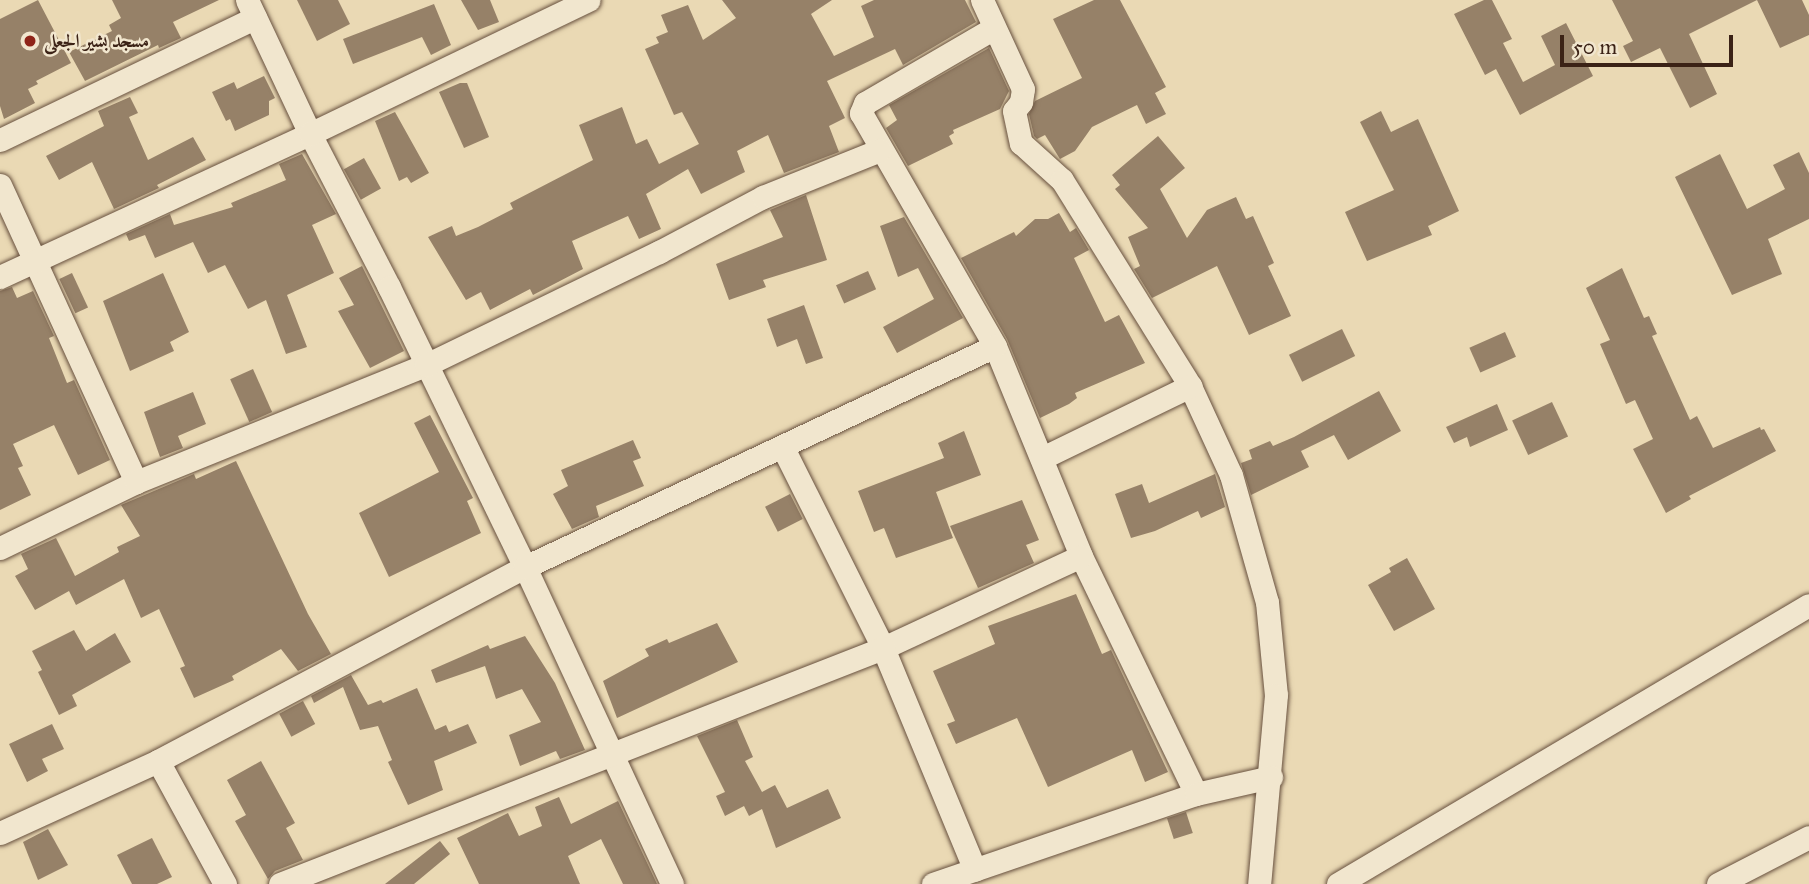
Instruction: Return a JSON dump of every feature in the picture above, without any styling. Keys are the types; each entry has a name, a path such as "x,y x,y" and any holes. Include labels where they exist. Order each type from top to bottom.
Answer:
{"street":[{"path":"0,276 310,134 588,0"},
{"path":"982,0 1023,89 1021,102 1014,111 1021,143 1062,180 1190,386 1231,475 1267,602 1276,695 1271,777 1259,884"},
{"path":"0,139 251,9 310,134 390,287 525,567 672,884"},
{"path":"994,27 865,103 861,113 995,346 1081,556 1196,794"},
{"path":"0,548 136,482 426,365 659,252 763,197 880,150"},
{"path":"0,185 136,482"},
{"path":"0,833 158,761 525,567 995,346"},
{"path":"1042,458 1190,386"},
{"path":"783,448 883,648 975,870"},
{"path":"281,884 883,648 1081,556"},
{"path":"1338,884 1809,605"},
{"path":"158,761 225,884"},
{"path":"933,884 1196,794 1271,777"},
{"path":"1718,884 1809,837"}],"building":[{"name":"مسجد بشير الجعلى","path":"38,0 71,63 36,81 38,84 28,89 35,103 4,119 0,106 0,19"},
{"path":"112,0 219,0 173,22 181,38 159,48 158,45 85,81 69,52 112,31 109,25 121,18"},
{"path":"297,0 338,0 350,24 317,41"},
{"path":"461,0 490,0 499,22 478,30"},
{"path":"722,0 832,0 811,14 834,56 874,37 861,6 874,0 965,0 976,22 903,65 895,49 827,81 845,118 829,126 839,152 784,173 768,135 737,151 745,172 701,194 688,169 646,194 661,229 639,239 628,216 572,241 583,269 533,295 530,289 490,310 481,292 466,300 428,237 452,226 456,236 478,227 513,209 510,203 593,160 579,125 622,107 636,144 647,139 659,164 699,144 682,112 674,115 645,49 659,43 656,37 668,32 661,15 688,5 703,40 736,18"},
{"path":"1094,0 1120,0 1166,87 1155,93 1166,114 1146,124 1137,105 1092,127 1075,151 1060,159 1045,135 1037,139 1034,136 1029,114 1035,101 1082,78 1053,19"},
{"path":"1484,0 1492,0 1512,39 1503,43 1523,82 1555,65 1541,36 1566,23 1593,76 1520,115 1496,69 1485,75 1454,14"},
{"path":"1612,0 1757,0 1689,34 1717,94 1690,108 1660,48 1631,62 1623,46 1633,41"},
{"path":"1757,0 1802,0 1809,15 1809,35 1780,48"},
{"path":"434,4 451,45 431,55 422,37 353,64 343,39"},
{"path":"989,48 1009,91 1000,109 953,130 954,133 949,136 953,144 908,166 886,128 897,120 889,105"},
{"path":"264,76 275,98 269,101 269,115 235,131 230,119 226,121 212,92 234,82 237,89"},
{"path":"460,83 467,83 489,137 464,148 439,92"},
{"path":"130,97 138,113 129,117 148,160 193,137 206,160 157,185 159,188 114,209 92,162 59,180 46,156 104,126 98,111"},
{"path":"1381,111 1391,132 1418,119 1459,211 1428,226 1432,235 1367,261 1345,212 1394,190 1360,122"},
{"path":"395,112 429,173 411,183 407,177 399,181 375,121"},
{"path":"1158,136 1185,168 1160,189 1187,238 1207,210 1236,197 1246,219 1253,216 1274,263 1268,266 1291,316 1249,335 1217,266 1152,298 1134,269 1140,266 1128,237 1148,228 1115,189 1120,185 1112,175"},
{"path":"1799,152 1809,173 1809,219 1768,239 1782,274 1732,295 1675,177 1720,154 1747,209 1785,189 1773,165"},
{"path":"302,154 336,214 312,225 334,273 287,295 307,347 286,354 266,300 248,309 225,265 208,273 193,242 155,258 145,235 129,241 126,234 170,214 174,225 233,207 231,203 286,180 279,164"},
{"path":"364,158 381,189 361,200 344,169"},
{"path":"806,195 827,260 763,280 766,287 729,300 716,264 783,237 770,210"},
{"path":"1059,213 1070,232 1076,228 1089,250 1074,258 1105,322 1119,315 1145,363 1075,393 1077,398 1069,404 1040,418 1007,339 961,258 1014,232 1016,236 1035,219 1048,219"},
{"path":"904,217 963,318 897,353 883,327 934,299 918,268 898,277 880,226"},
{"path":"362,266 404,351 370,368 338,311 354,305 339,278"},
{"path":"1622,268 1644,318 1649,316 1657,334 1652,336 1690,420 1697,416 1713,448 1760,427 1761,430 1764,429 1776,451 1689,496 1691,499 1666,513 1633,449 1653,439 1635,400 1626,404 1600,344 1610,340 1586,288"},
{"path":"868,271 876,289 844,304 836,285"},
{"path":"72,273 88,307 75,313 59,279"},
{"path":"163,273 189,332 170,342 174,351 130,371 103,301"},
{"path":"12,287 17,298 33,291 54,336 49,338 67,383 74,380 110,460 78,475 54,425 13,444 23,466 18,468 31,495 0,510 0,291"},
{"path":"804,305 823,358 806,364 797,339 777,347 767,319"},
{"path":"1342,329 1355,356 1302,382 1289,355"},
{"path":"1505,332 1516,357 1480,373 1469,348"},
{"path":"253,369 272,412 249,422 230,379"},
{"path":"1379,391 1401,431 1348,460 1334,435 1301,451 1309,467 1251,495 1241,463 1252,459 1249,450 1270,441 1273,446 1294,437"},
{"path":"193,392 206,424 178,436 183,448 160,457 144,412"},
{"path":"1552,402 1568,436 1528,455 1512,421"},
{"path":"1497,404 1508,430 1470,447 1467,437 1454,443 1446,427"},
{"path":"430,415 473,498 467,501 481,533 389,577 359,513 439,472 414,423"},
{"path":"964,431 981,475 936,492 953,538 896,558 884,528 874,532 858,491 944,458 938,443"},
{"path":"633,440 641,458 633,461 644,486 596,506 599,517 572,529 553,494 568,486 561,470"},
{"path":"236,461 308,614 331,654 298,671 281,649 232,676 234,680 194,698 180,668 185,666 159,609 141,618 124,579 76,605 69,591 35,610 15,576 28,569 21,554 56,538 75,576 119,552 117,547 140,536 121,505 194,474 196,479"},
{"path":"1215,474 1225,507 1201,518 1198,511 1155,531 1131,538 1115,494 1142,484 1149,503"},
{"path":"790,494 803,519 778,532 765,507"},
{"path":"1022,500 1039,540 1026,545 1034,563 978,588 950,526"},
{"path":"1407,558 1435,609 1394,631 1368,585 1391,572 1389,568"},
{"path":"1076,594 1102,654 1111,650 1168,772 1145,782 1132,750 1048,787 1017,718 956,744 947,724 955,721 933,671 995,644 988,626"},
{"path":"717,623 738,662 617,718 603,681 649,656 645,649 667,639 669,643"},
{"path":"74,630 86,651 115,633 131,662 72,695 77,706 59,715 38,672 42,670 32,651"},
{"path":"525,636 555,683 585,750 560,759 556,751 520,766 509,735 541,722 522,689 496,699 485,666 436,683 431,670 488,645 490,649"},
{"path":"351,675 368,705 381,700 383,703 417,688 435,730 446,725 449,732 468,724 477,743 434,761 443,790 408,805 388,762 392,760 378,726 360,730 343,687 314,703 311,696"},
{"path":"303,701 315,724 291,737 279,714"},
{"path":"737,720 753,757 745,761 762,792 775,785 787,808 828,789 841,818 776,848 762,809 749,816 744,806 725,816 716,796 725,792 697,736"},
{"path":"52,724 64,749 42,759 48,771 27,782 9,744"},
{"path":"261,761 295,823 286,828 303,860 275,871 268,879 235,821 246,815 227,780"},
{"path":"559,797 571,824 618,801 657,884 623,884 601,839 568,856 580,884 479,884 457,838 508,813 519,836 542,826 535,807"},
{"path":"1186,812 1193,833 1174,839 1167,818"},
{"path":"48,829 68,865 38,880 23,842"},
{"path":"152,838 172,877 157,884 132,884 117,855"},
{"path":"440,841 450,854 414,884 385,884"}],"place":[{"name":"مسجد بشير الجعلى","path":"30,41"}]}
